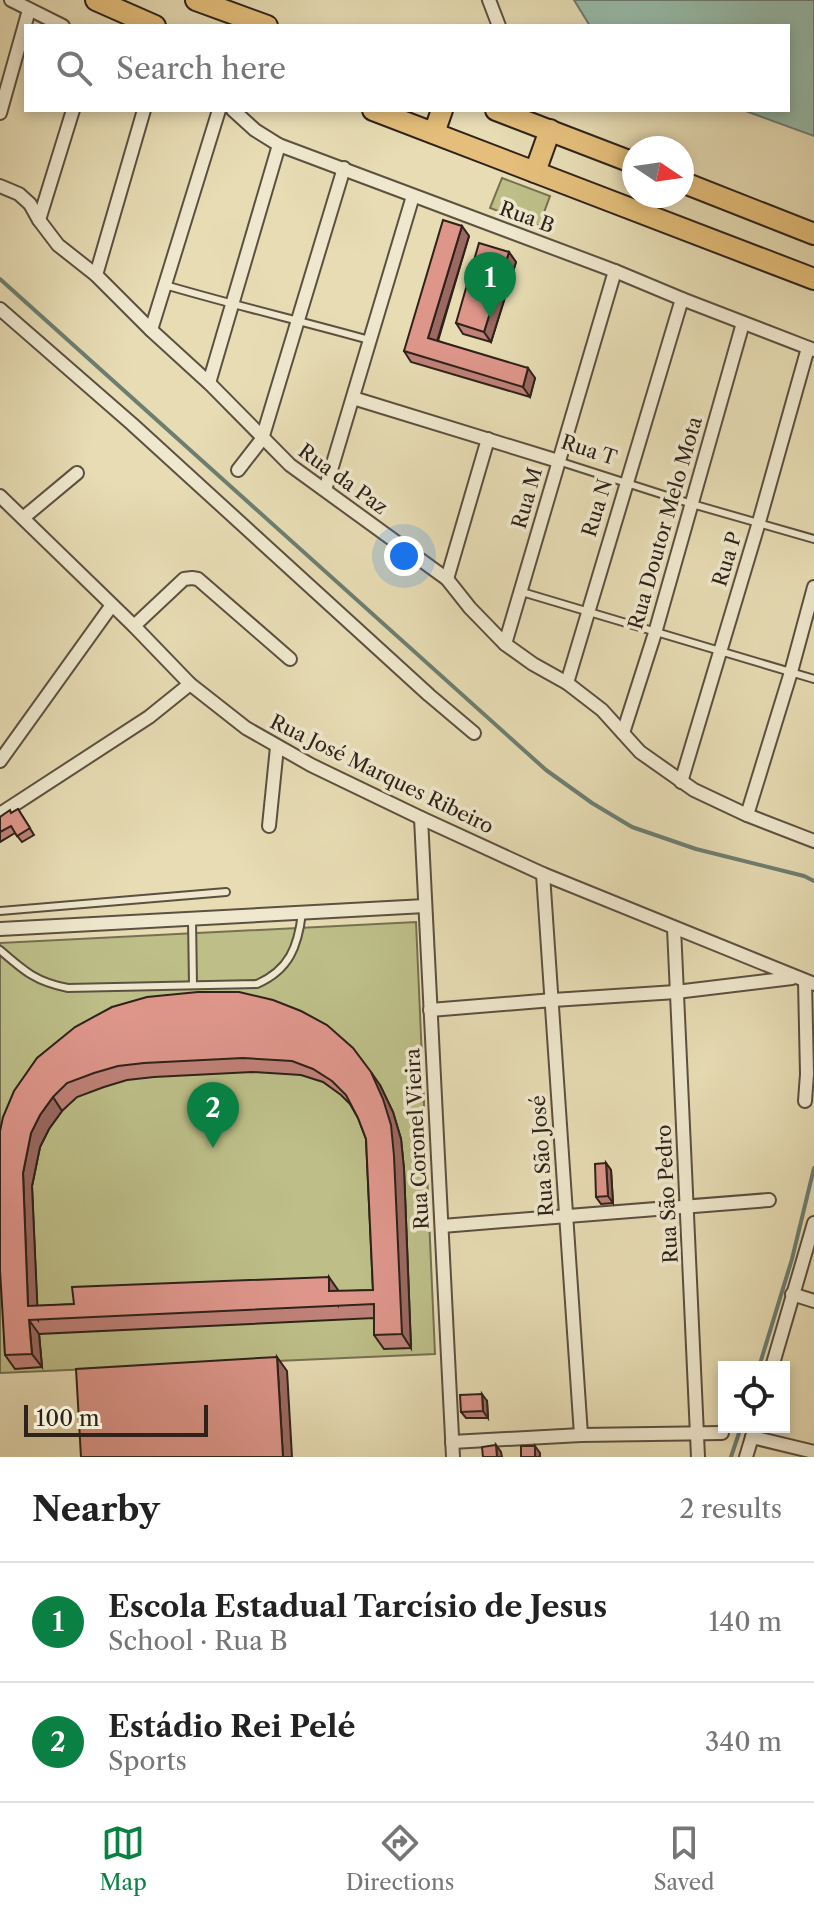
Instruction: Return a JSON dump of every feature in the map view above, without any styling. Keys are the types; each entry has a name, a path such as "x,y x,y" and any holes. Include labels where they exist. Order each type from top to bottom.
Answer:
{"main road":[{"path":"96,0 150,24"},
{"path":"196,0 225,5 263,24"},
{"path":"378,112 814,279"},
{"path":"434,133 441,112"},
{"path":"504,112 541,122 622,158"},
{"path":"535,172 541,122"},
{"path":"694,187 814,234"}],"street":[{"path":"11,0 59,24"},
{"path":"489,0 498,24"},
{"path":"25,24 29,10"},
{"path":"0,113 24,28"},
{"path":"39,220 72,112"},
{"path":"96,275 143,112"},
{"path":"151,330 218,112"},
{"name":"Rua B","path":"235,112 255,130 279,145 615,271 811,349"},
{"path":"209,383 279,145"},
{"path":"238,470 262,439 344,168"},
{"name":"Rua da Paz","path":"0,186 19,194 30,204 58,245 96,275 290,465 447,579 505,644 567,683 602,710 640,752 694,790 747,815 813,836"},
{"path":"325,490 413,196"},
{"name":"Rua M","path":"505,644 615,271"},
{"name":"Rua N","path":"567,683 682,299"},
{"path":"0,309 474,733"},
{"name":"Rua Doutor Melo Mota","path":"623,733 655,633 743,323"},
{"name":"Rua P","path":"681,782 811,349"},
{"name":"Rua T","path":"353,398 558,461"},
{"path":"447,579 488,439"},
{"path":"28,514 77,473"},
{"name":"Rua José Marques Ribeiro","path":"0,496 28,514 190,684 246,728 277,747 543,874 805,981"},
{"path":"134,626 184,579 198,579 290,659"},
{"path":"747,815 814,587"},
{"path":"0,761 112,605"},
{"path":"0,814 149,717 190,684"},
{"path":"269,826 277,747"},
{"name":"Rua Coronel Vieira","path":"421,818 453,1457"},
{"name":"Rua São José","path":"543,874 581,1435"},
{"path":"0,929 425,906"},
{"name":"Rua São Pedro","path":"674,928 698,1457"},
{"path":"430,1010 805,981 805,1101"},
{"path":"442,1226 769,1200"},
{"path":"774,1361 814,1223"},
{"path":"792,1294 814,1301"},
{"path":"452,1442 581,1435 722,1433"},
{"path":"746,1457 754,1433"},
{"path":"757,1433 814,1452"}],"lane":[{"path":"165,285 369,340"},
{"name":"Rua T","path":"558,461 814,539"},
{"path":"522,592 814,679"},
{"path":"0,911 226,892"},
{"path":"0,950 26,973 49,984 68,988 257,984 273,977 287,960 299,939 302,913"},
{"path":"192,920 193,985"}],"green space":[{"path":"502,178 550,196 539,226 490,208"},
{"path":"416,922 435,1354 0,1373 0,943"}],"shaded area":[{"path":"574,0 814,0 814,136 748,112 790,112 790,24 589,24"}],"building":[{"path":"443,220 462,226 428,338 528,368 523,387 404,351"},
{"path":"479,243 509,252 484,332 456,323"},
{"path":"18,809 30,828 17,836 11,826 0,832 0,817"},
{"path":"239,992 273,1000 327,1025 353,1048 371,1072 391,1125 402,1334 374,1335 374,1304 29,1320 32,1354 5,1355 0,1270 0,1131 3,1117 14,1091 37,1058 75,1027 112,1007 147,997","holes":["243,1058 292,1061 313,1069 346,1095 366,1139 373,1290 329,1291 329,1277 72,1287 74,1304 28,1306 23,1173 31,1133 40,1115 67,1083 118,1066 144,1063"]},
{"path":"606,1163 608,1196 596,1197 595,1164"},
{"path":"277,1357 283,1457 81,1457 76,1369"},
{"path":"482,1394 483,1411 461,1412 460,1395"},
{"path":"496,1445 497,1457 483,1457 482,1447"},
{"path":"521,1446 535,1446 535,1457 521,1457"}],"waterway":[{"path":"0,279 546,770 632,827 696,849 814,881"},
{"path":"761,1361 792,1259 814,1168"},
{"path":"731,1457 739,1433"}],"place":[{"name":"Escola Estadual Tarcísio de Jesus","path":"490,318"},
{"name":"Estádio Rei Pelé","path":"213,1148"}]}
